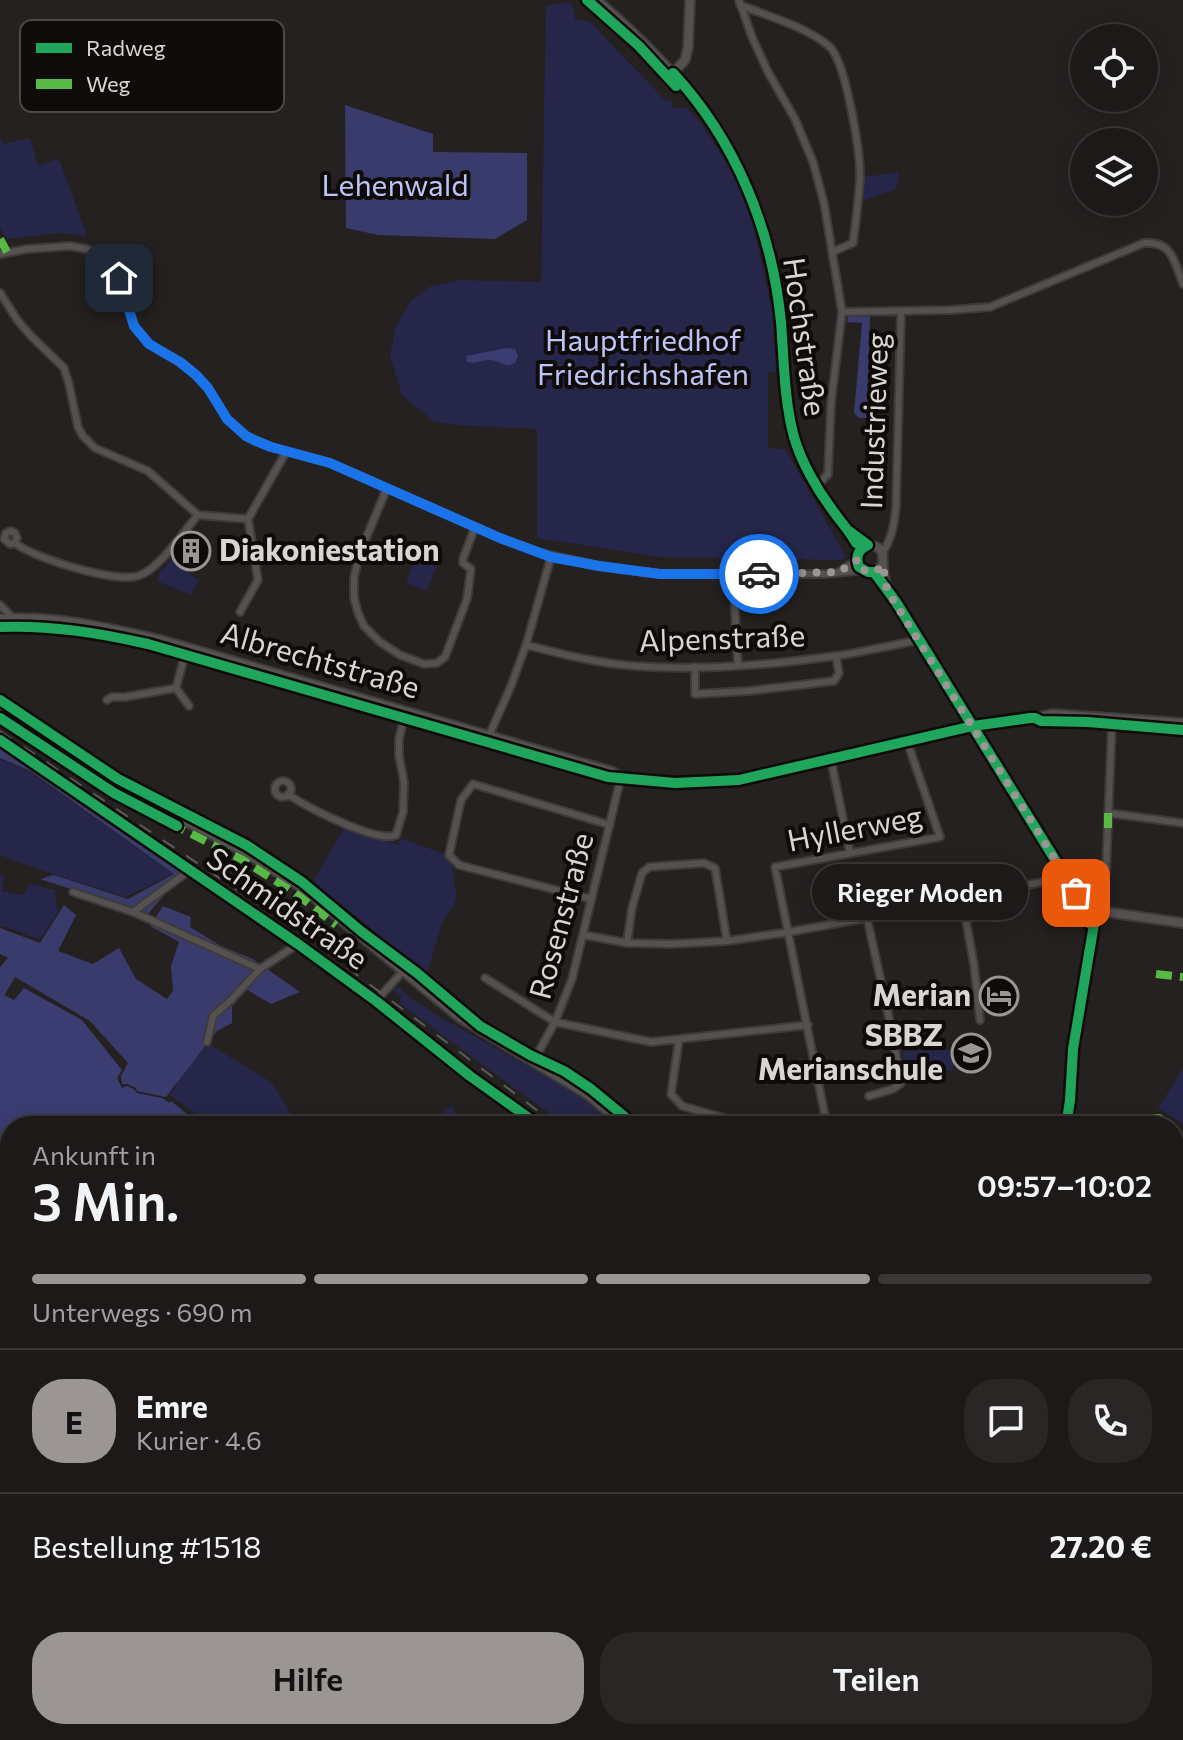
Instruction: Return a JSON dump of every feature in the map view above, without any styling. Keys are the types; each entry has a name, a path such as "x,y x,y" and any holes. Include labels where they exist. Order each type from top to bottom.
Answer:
{"main road":[{"name":"Hochstraße","path":"597,0 673,73 697,101 720,135 749,190 769,252 781,318 790,421 801,457 830,507 849,531 858,555"},
{"path":"673,73 685,60 688,48 690,0"},
{"name":"Hochstraße","path":"849,531 872,545"},
{"path":"887,590 883,552 872,545 858,555 859,567 874,572 887,590 1085,907"},
{"path":"874,572 883,565"},
{"name":"Albrechtstraße","path":"0,619 85,624 122,631 613,772 621,777 675,783 739,780 973,726 1035,718 1041,721 1112,720 1172,726"},
{"name":"Albrechtstraße","path":"0,627 79,630 186,650"},
{"path":"0,707 120,787 243,851 301,887 459,1017 587,1094 613,1116"},
{"path":"1172,726 1183,723"},
{"path":"1172,726 1183,730"},
{"path":"1092,901 1097,901 1103,904 1106,912 1103,921 1089,923 1084,918 1083,910 1092,901"},
{"path":"1106,912 1183,923"},
{"path":"1068,1116 1073,1049 1094,924"}],"street":[{"path":"739,2 814,36 832,49 842,69 858,151 859,184 853,243 832,252"},
{"path":"739,2 768,72 805,142 824,203 842,312 831,403 828,474 817,486"},
{"name":"Industrieweg","path":"842,312 990,307 1144,243 1156,243 1167,248 1183,284"},
{"path":"0,254 70,246 86,249 108,261 119,278 134,326 149,344 196,375 227,419 246,436 286,452 330,463 551,557 660,574 863,570"},
{"path":"0,293 18,321 64,368 74,413 83,436 95,448 148,471 198,515 248,519"},
{"name":"Industrieweg","path":"883,552 893,532 896,507 901,312"},
{"path":"240,612 258,580 248,519 286,452"},
{"path":"387,488 355,567 354,598 364,626 380,642 400,655 424,664 437,663 445,657 467,599 471,569 463,563 463,559 475,527"},
{"path":"15,543 22,549 79,569 124,578 138,576 153,568 198,515"},
{"name":"Industrieweg","path":"872,545 893,532"},
{"path":"839,572 858,555"},
{"path":"488,738 526,645 551,557"},
{"path":"733,574 738,665"},
{"path":"0,605 13,618"},
{"name":"Alpenstraße","path":"526,645 610,663 695,667 836,656 920,640"},
{"name":"Albrechtstraße","path":"176,688 186,650"},
{"path":"695,667 695,694 748,691 834,681 839,673 836,656"},
{"path":"107,700 176,688 189,706"},
{"path":"288,794 355,828 390,837 396,835 403,812 399,739 406,714"},
{"path":"1097,901 1106,872 1112,720"},
{"name":"Schmidstraße","path":"0,740 298,944 526,1116"},
{"name":"Hyllerweg","path":"789,932 775,867 940,837 907,741"},
{"path":"831,760 850,853"},
{"name":"Rosenstraße","path":"533,1062 555,1022 572,979 621,777"},
{"path":"591,899 468,868 453,861 449,855 461,800 473,784 610,825"},
{"path":"1108,813 1183,823"},
{"path":"627,943 632,908 642,873 649,867 704,863 715,868 727,941"},
{"path":"133,912 190,870"},
{"path":"584,935 627,943 727,941 867,918 1066,877"},
{"path":"73,892 133,912 260,969"},
{"path":"962,898 980,1020"},
{"path":"867,918 901,1083 893,1089 869,1096"},
{"path":"789,932 825,1116"},
{"path":"207,1042 213,1016 260,969 298,944"},
{"path":"376,1001 403,971"},
{"path":"485,978 555,1022 651,1042 808,1025"},
{"path":"679,1040 671,1094 682,1106 717,1116"}],"green space":[{"name":"Hauptfriedhof Friedrichshafen","path":"570,2 575,20 589,21 666,101 672,101 672,107 687,108 731,166 754,226 773,317 776,372 768,372 768,448 785,449 846,556 842,560 661,557 537,538 537,429 434,422 402,395 390,355 396,326 410,302 429,287 459,280 541,282 546,6"},
{"name":"Lehenwald","path":"345,105 433,134 433,152 527,153 527,220 495,239 378,235 346,228"},
{"path":"0,137 4,144 30,138 38,165 59,159 87,236 61,233 7,239 0,228"},
{"path":"899,172 894,190 864,200 864,177"},
{"path":"848,316 870,316 867,418 859,418 854,413 862,323 847,322"},
{"path":"423,553 439,559 427,591 406,583 416,557"},
{"path":"172,559 199,581 191,595 157,581 160,571"},
{"path":"0,738 186,869 148,914 40,879 54,875 128,899 174,874 30,771 0,758"},
{"path":"0,759 30,772 173,874 126,897 0,855"},
{"path":"344,828 398,845 400,838 447,855 457,899 442,923 427,973 313,882"},
{"path":"0,874 4,876 2,891 23,895 30,884 55,890 58,912 39,940 0,926"},
{"path":"64,905 76,915 58,951 93,964 119,948 136,979 167,999 173,991 171,966 179,942 150,926 163,906 191,917 190,927 221,946 253,959 300,992 271,1004 239,985 232,1006 232,1023 217,1031 166,1097 137,1091 128,1084 122,1084 121,1076 128,1063 90,1021 15,977 4,996 0,993 0,967 8,958 0,954 0,928 40,943"},
{"path":"398,986 410,998 442,1018 572,1090 603,1116 552,1116 399,1003 402,996 393,991"},
{"path":"209,1044 271,1082 293,1116 198,1116 170,1095 188,1067"},
{"path":"953,1050 953,1070 903,1072 903,1051"},
{"path":"1183,1069 1183,1116 1170,1116 1158,1108"},
{"path":"451,1106 459,1116 438,1116"}],"shaded area":[{"path":"515,349 518,356 515,363 507,365 488,360 467,362 466,356"},
{"path":"24,988 82,1020 122,1070 117,1078 122,1088 127,1086 137,1093 171,1101 190,1116 0,1116 0,993 14,1000"}],"railway":[{"path":"0,731 300,932 545,1116"}],"marked path":[{"path":"0,239 7,252"},
{"path":"1108,813 1108,828"},
{"path":"170,823 241,859 295,893 336,925"},
{"path":"1156,974 1183,977"}],"cycle path":[{"path":"587,0 639,46 676,86"},
{"path":"673,73 715,128 747,188 769,254 776,288 786,394 794,437 815,483 856,543"},
{"path":"849,531 868,545 858,554 859,567 874,572 896,602 1083,905 1084,918 1094,924 1073,1049 1068,1116"},
{"path":"0,627 75,631 148,644 608,777 675,783 739,780 973,726 1030,718 1183,730"},
{"path":"0,700 118,779 246,845 302,882 480,1026 564,1071 624,1116"},
{"path":"0,718 114,793 177,826"},
{"path":"0,740 298,944 526,1116"}],"way so far":[{"path":"759,574 839,572 857,560 859,567 868,572 879,570 883,565 887,590 1076,893"}],"place":[{"name":"Diakoniestation","path":"191,551"},
{"name":"Rieger Moden","path":"1076,893"},
{"name":"Merian","path":"999,996"},
{"name":"SBBZ Merianschule","path":"971,1053"}],"route":[{"path":"119,278 134,326 149,344 196,375 227,419 256,441 330,463 500,538 551,557 660,574 759,574"}]}
